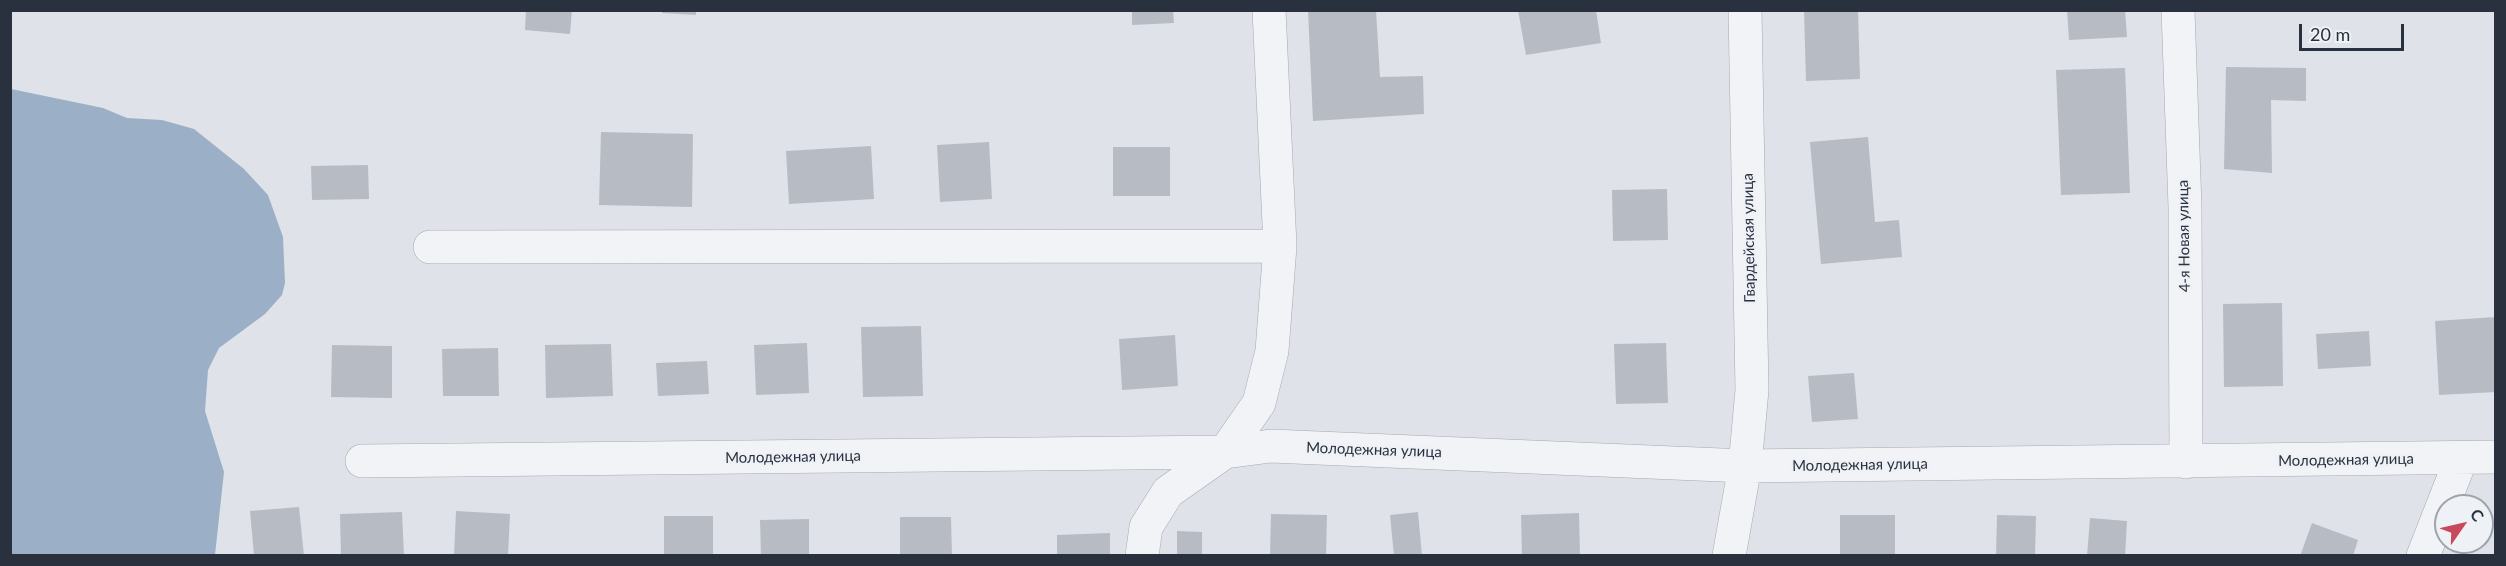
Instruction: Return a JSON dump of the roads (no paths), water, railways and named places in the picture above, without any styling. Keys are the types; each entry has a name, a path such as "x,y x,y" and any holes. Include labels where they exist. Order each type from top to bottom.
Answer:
{"street":[{"name":"Молодежная улица","path":"1142,555 1146,527 1168,492 1225,452 1259,403 1272,351 1280,246 1269,10"},
{"name":"Гвардейская улица","path":"1729,555 1745,466 1752,390 1745,10"},
{"name":"4-я Новая улица","path":"2178,10 2185,207 2187,462"},
{"path":"430,247 1280,246"},
{"name":"Молодежная улица","path":"362,461 1225,452 1271,446 1745,466 2496,457"},
{"path":"2423,555 2461,459"}],"water":[{"path":"11,89 103,108 127,118 162,120 194,129 244,169 268,195 283,237 285,283 282,295 265,314 219,348 208,370 205,411 224,472 215,555 11,555"}]}
